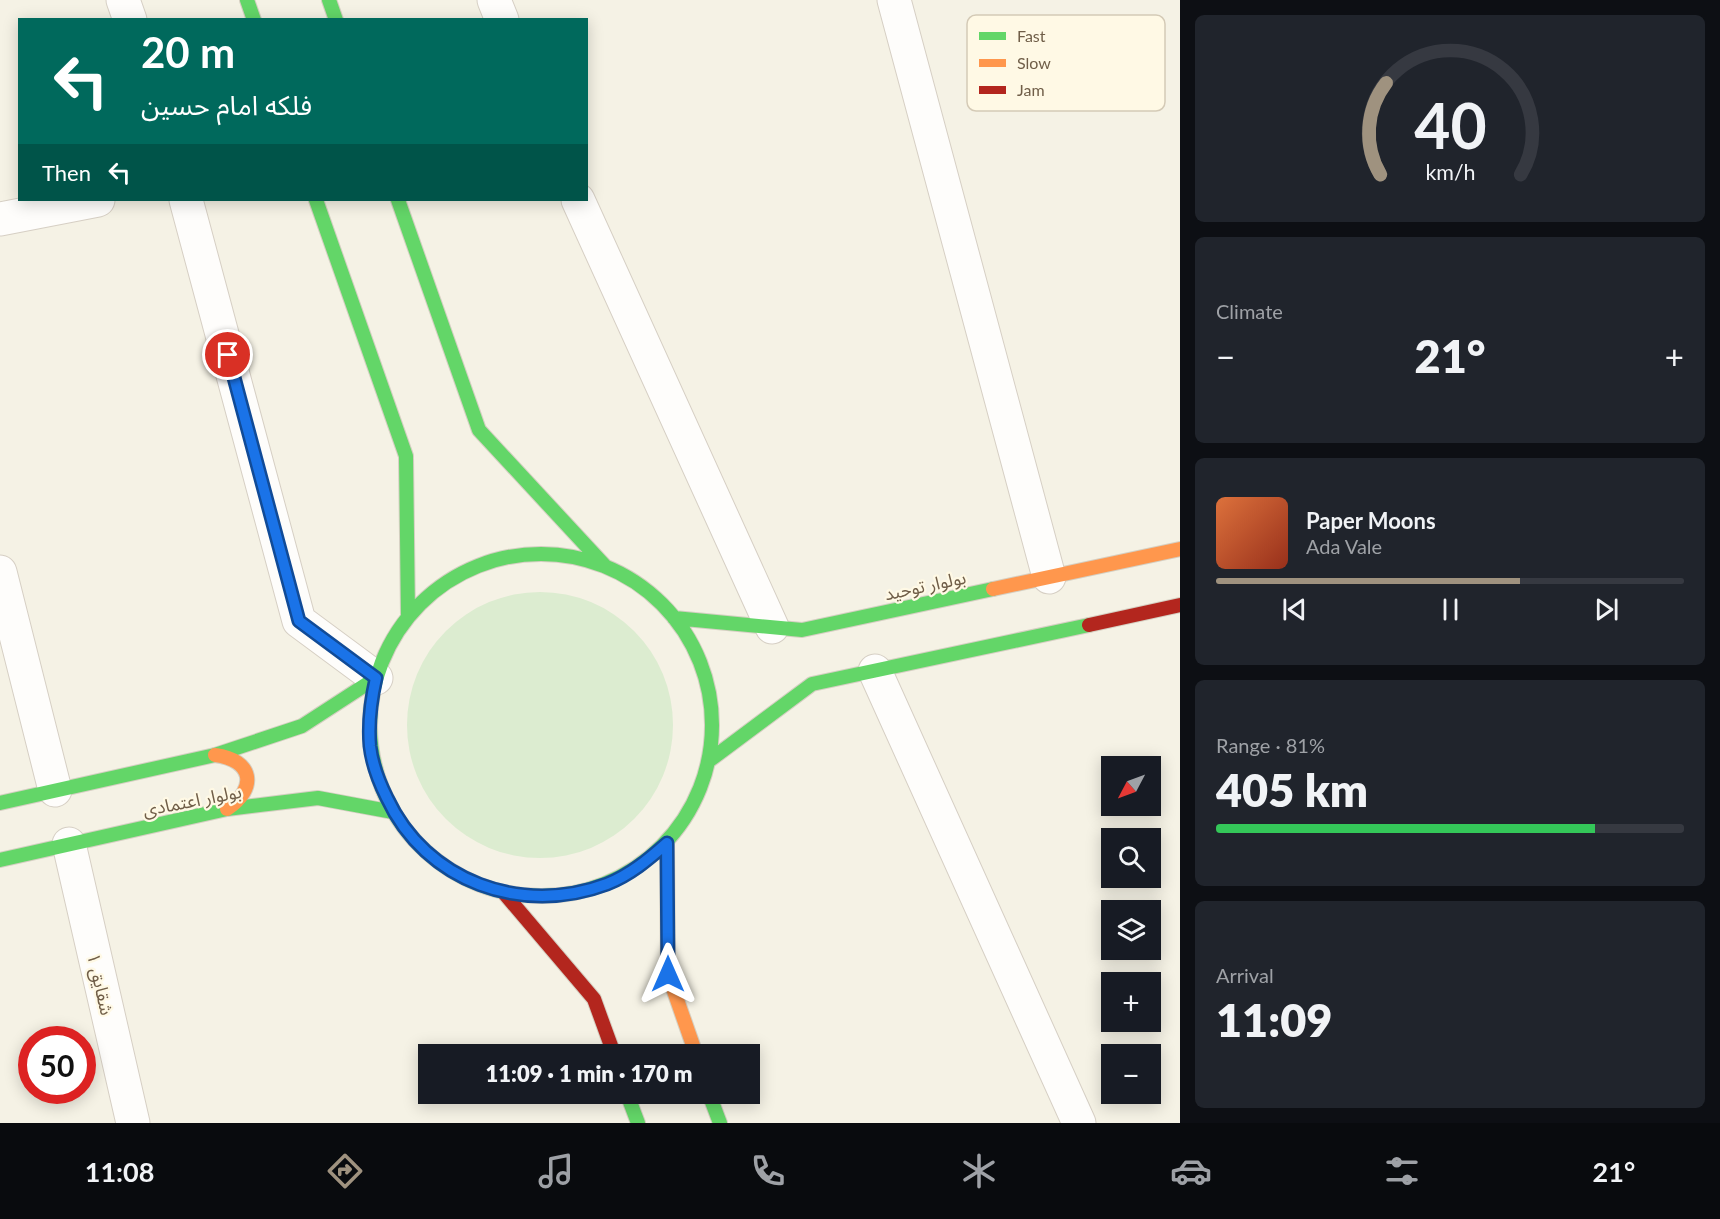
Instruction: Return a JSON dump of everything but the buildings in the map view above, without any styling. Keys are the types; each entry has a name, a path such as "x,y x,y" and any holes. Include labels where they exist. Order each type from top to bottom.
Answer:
{"main road":[{"path":"247,0 253,18"},
{"path":"329,0 335,18"},
{"path":"316,201 406,456 408,616"},
{"path":"398,201 479,430 605,566"},
{"name":"بولوار توحید","path":"674,618 802,630 1180,549"},
{"path":"544,553 575,557 605,566 631,579 654,597 674,618 691,642 703,669 710,697 713,729 710,760 701,790 686,818 667,843 640,866 609,883 574,894 539,897 504,893 471,882 440,864 414,841 393,812 379,781 370,747 369,712 376,678 389,645 408,616 429,594 455,576 483,563 544,553"},
{"path":"710,760 812,684 1180,605"},
{"path":"0,803 215,755 302,726 376,678"},
{"path":"215,755 227,755 238,760 246,770 248,782 246,794 238,804 227,809"},
{"name":"بولوار اعتمادی","path":"0,860 227,809 318,798 393,812"},
{"path":"667,843 668,974 692,1044"},
{"path":"504,893 594,999 610,1044"},
{"path":"631,1104 638,1123"},
{"path":"713,1104 720,1123"}],"street":[{"path":"123,0 128,18"},
{"path":"494,0 501,18"},
{"path":"894,0 1049,577"},
{"path":"0,219 93,201"},
{"path":"186,201 299,621 376,678"},
{"path":"578,201 772,627"},
{"path":"0,572 55,790"},
{"path":"875,671 1078,1123"},
{"name":"شقایق ۱","path":"69,844 133,1123"}],"green space":[{"path":"540,592 566,595 591,603 614,615 634,631 650,651 662,674 670,699 673,725 670,751 662,776 650,799 634,819 614,835 591,847 566,855 540,858 514,855 489,847 466,835 446,819 430,799 418,776 410,751 407,725 410,699 418,674 430,651 446,631 466,615 489,603 514,595"}],"traffic: fast":[{"path":"247,0 253,18"},
{"path":"329,0 335,18"},
{"path":"316,201 406,456 408,616"},
{"path":"398,201 479,430 605,566"},
{"path":"541,554 574,557 607,567 636,583 662,604 683,630 699,659 709,692 712,725 709,758 699,791 683,820 662,846 636,867 607,883 574,893 541,896 508,893 475,883 446,867 420,846 399,820 383,791 373,758 370,725 373,692 383,659 399,630 420,604 446,583 475,567 508,557 541,554"},
{"path":"674,618 802,630 993,589"},
{"path":"710,760 812,684 1089,625"},
{"path":"0,803 215,755 302,726 376,678"},
{"path":"0,860 227,809 318,798 393,812"},
{"path":"631,1104 638,1123"},
{"path":"713,1104 720,1123"}],"traffic: slow":[{"path":"993,589 1180,549"},
{"path":"215,755 237,763 244,769 247,776 244,792 227,809"},
{"path":"667,843 668,974 692,1044"}],"traffic: jam":[{"path":"1089,625 1180,605"},
{"path":"504,893 594,999 610,1044"}],"route":[{"path":"228,355 299,621 376,678 369,712 370,747 379,781 393,812 414,841 440,864 471,882 504,893 539,897 574,894 609,883 640,866 667,843 668,974"}]}
